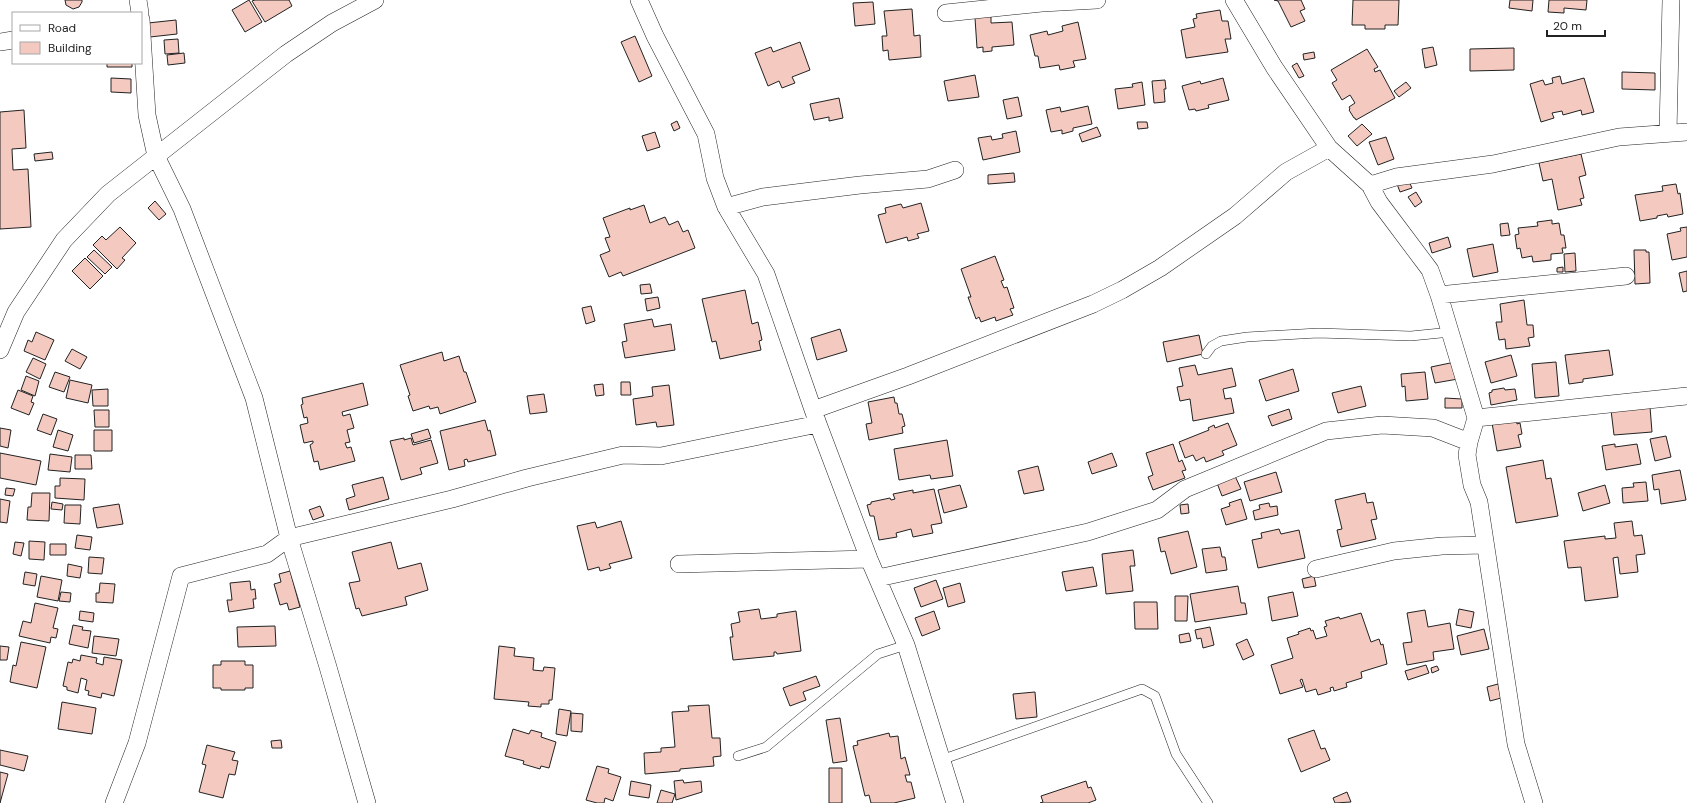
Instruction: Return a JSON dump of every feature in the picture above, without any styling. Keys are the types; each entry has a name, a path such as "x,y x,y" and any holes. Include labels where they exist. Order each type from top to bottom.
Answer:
{"street":[{"path":"138,0 140,12"},
{"path":"0,350 16,312 64,240 108,194 286,54 332,23 375,0"},
{"path":"639,0 655,36 706,134 715,178 726,207 766,274 816,417 869,559 906,645 955,803"},
{"path":"946,13 1042,3 1097,0"},
{"path":"1234,0 1274,67 1329,148 1370,184 1380,202 1430,270 1476,418 1467,455 1472,485 1479,502 1516,744 1534,803"},
{"path":"1668,132 1671,0"},
{"path":"142,37 147,115 156,156 182,209 254,398 289,538 367,803"},
{"path":"0,42 12,40"},
{"path":"1370,184 1396,177 1493,164 1619,137 1668,132 1687,132"},
{"path":"114,803 137,743 181,576 267,554 289,538 452,499 528,478 623,455 661,456 816,417 908,376 1093,304 1122,290 1160,268 1235,216 1286,172 1329,148"},
{"path":"726,207 763,197 860,185 928,179 955,170"},
{"path":"1439,295 1626,276"},
{"path":"1476,418 1687,396"},
{"path":"878,578 1088,532 1157,510 1185,489 1326,431 1382,425 1433,428 1469,442"},
{"path":"1316,568 1394,551 1442,546 1485,545"},
{"path":"679,564 869,559"}],"lane":[{"path":"1206,354 1212,346 1221,341 1247,337 1318,334 1411,336 1450,332"},
{"path":"738,756 766,747 878,654 906,645"},
{"path":"942,760 1142,689 1155,696 1176,754 1208,803"}],"building":[{"path":"65,0 82,0 82,2 79,7 73,9 66,5"},
{"path":"249,0 262,22 245,32 232,10"},
{"path":"289,0 292,6 265,22 252,1"},
{"path":"1274,0 1301,0 1305,9 1300,11 1305,21 1291,27 1278,1"},
{"path":"1353,0 1399,0 1398,25 1385,25 1385,29 1365,29 1365,25 1352,25"},
{"path":"1510,0 1533,0 1532,11 1509,8"},
{"path":"1549,0 1587,0 1586,10 1564,8 1564,13 1548,12"},
{"path":"873,2 875,24 855,26 853,3"},
{"path":"912,9 914,36 920,35 921,57 889,60 888,50 883,51 882,36 887,36 884,11"},
{"path":"1220,10 1222,21 1228,21 1231,39 1225,39 1228,52 1186,58 1181,30 1195,27 1193,19 1197,18 1196,14"},
{"path":"991,16 991,23 1012,22 1014,45 992,47 992,51 983,52 983,47 977,48 975,18"},
{"path":"176,20 177,34 150,37 148,23"},
{"path":"1078,22 1086,59 1073,61 1075,67 1060,70 1059,65 1040,68 1038,56 1035,56 1030,35 1047,31 1048,35 1063,31 1062,26"},
{"path":"635,36 652,76 639,82 621,42"},
{"path":"178,39 179,53 165,54 164,40"},
{"path":"800,42 810,70 792,77 795,83 782,88 779,81 768,86 755,53 771,47 773,52"},
{"path":"1433,47 1437,65 1425,68 1422,49"},
{"path":"1514,48 1514,70 1470,71 1470,49"},
{"path":"1367,49 1378,67 1374,69 1375,72 1380,70 1395,98 1356,120 1349,110 1349,107 1355,103 1350,95 1342,100 1332,83 1337,80 1331,70"},
{"path":"1314,52 1315,58 1304,60 1303,54"},
{"path":"184,53 185,63 168,65 167,55"},
{"path":"1297,63 1304,76 1299,78 1292,66"},
{"path":"107,64 132,64 132,67 107,67"},
{"path":"1622,72 1655,73 1655,90 1622,89"},
{"path":"975,75 979,97 948,101 944,81"},
{"path":"1560,76 1562,84 1584,78 1594,112 1582,115 1581,110 1563,115 1562,111 1552,113 1554,118 1541,122 1530,84 1543,80 1545,85 1553,83 1552,78"},
{"path":"111,78 131,79 131,93 111,92"},
{"path":"1223,78 1229,100 1208,105 1209,108 1196,111 1195,109 1189,110 1182,86 1200,81 1201,84"},
{"path":"1165,80 1165,102 1154,103 1152,81"},
{"path":"1142,82 1145,105 1118,109 1115,89 1133,87 1132,84"},
{"path":"1406,82 1411,88 1399,97 1394,91"},
{"path":"1018,97 1022,116 1007,119 1003,100"},
{"path":"839,98 843,118 829,121 829,117 814,120 810,104"},
{"path":"1088,106 1092,124 1073,128 1073,131 1062,134 1062,130 1051,132 1046,110 1060,107 1061,112"},
{"path":"24,110 26,148 12,149 13,170 28,169 31,227 0,229 0,112"},
{"path":"677,121 680,128 674,131 671,124"},
{"path":"1137,122 1147,122 1148,128 1138,129"},
{"path":"1362,124 1372,134 1357,146 1348,136"},
{"path":"1097,127 1101,136 1082,142 1079,134"},
{"path":"1016,131 1020,152 983,160 978,138 991,136 992,140 1003,138 1002,134"},
{"path":"655,132 660,147 647,151 642,136"},
{"path":"1386,137 1394,159 1378,165 1369,142"},
{"path":"52,152 53,159 35,161 34,154"},
{"path":"1581,154 1586,175 1579,177 1584,198 1580,199 1582,205 1558,210 1552,179 1543,181 1539,163"},
{"path":"1014,173 1015,182 988,184 988,175"},
{"path":"1408,179 1412,188 1400,192 1397,184"},
{"path":"1676,184 1678,194 1680,193 1683,214 1668,217 1667,214 1657,216 1657,218 1640,221 1635,195 1663,191 1662,186"},
{"path":"1416,192 1422,202 1415,207 1408,197"},
{"path":"155,201 166,214 159,220 148,208"},
{"path":"921,203 929,231 917,234 919,238 908,241 907,237 886,243 878,215 886,213 885,208 901,204 903,208"},
{"path":"644,205 650,223 665,217 669,225 678,221 683,232 688,230 695,248 623,276 621,272 609,277 600,255 610,251 605,238 610,237 603,218 630,208 630,210"},
{"path":"1552,220 1552,224 1559,223 1561,235 1564,235 1566,248 1562,248 1563,253 1551,254 1551,260 1533,262 1532,256 1522,258 1520,248 1517,249 1515,235 1519,234 1518,228 1538,226 1537,222"},
{"path":"1508,223 1510,235 1501,236 1500,224"},
{"path":"120,227 136,243 122,258 125,260 117,269 93,245 102,236 106,240"},
{"path":"1687,227 1687,257 1672,260 1667,234 1681,231 1680,228"},
{"path":"1448,237 1451,247 1432,253 1429,243"},
{"path":"1493,244 1498,272 1473,277 1467,249"},
{"path":"94,250 112,267 105,274 87,257"},
{"path":"1634,250 1646,250 1646,252 1649,252 1650,283 1635,284"},
{"path":"1575,253 1576,271 1565,272 1564,254"},
{"path":"995,256 1004,280 1001,281 1004,288 1007,287 1014,308 1010,309 1013,315 996,321 995,317 981,322 979,317 976,319 968,297 971,297 961,269"},
{"path":"85,258 103,276 90,289 72,271"},
{"path":"1563,267 1563,272 1557,272 1557,268"},
{"path":"1687,271 1687,291 1683,292 1679,273"},
{"path":"650,284 652,293 641,294 640,285"},
{"path":"745,290 752,324 758,322 762,340 759,341 761,350 720,359 716,341 712,342 702,299"},
{"path":"658,297 660,308 647,311 645,299"},
{"path":"1524,300 1527,325 1533,325 1534,337 1528,338 1530,346 1506,349 1505,339 1499,340 1496,322 1502,322 1500,304"},
{"path":"591,306 595,321 586,324 582,308"},
{"path":"652,319 654,327 671,324 675,350 625,358 622,342 627,341 624,324"},
{"path":"840,329 847,351 817,360 811,338"},
{"path":"36,332 54,340 45,360 24,351 28,340 32,342"},
{"path":"1199,335 1203,354 1167,362 1163,342"},
{"path":"72,349 87,357 80,369 65,361"},
{"path":"1609,350 1613,375 1583,379 1583,382 1569,384 1565,355"},
{"path":"442,352 444,361 459,356 476,402 440,414 438,407 430,409 429,406 413,411 408,396 410,395 400,365"},
{"path":"1511,355 1517,376 1491,383 1485,362"},
{"path":"33,358 46,364 40,379 26,372"},
{"path":"1455,362 1458,379 1435,383 1431,367"},
{"path":"1556,362 1559,396 1535,398 1532,364"},
{"path":"1195,365 1198,375 1232,368 1236,386 1223,389 1225,399 1231,398 1234,413 1193,421 1190,399 1180,401 1177,387 1183,386 1179,368"},
{"path":"1293,369 1299,391 1266,401 1259,380"},
{"path":"55,372 70,377 64,392 49,387"},
{"path":"1425,372 1428,399 1406,401 1405,386 1402,387 1401,374"},
{"path":"26,376 39,381 35,396 21,390"},
{"path":"70,380 92,385 88,403 66,398"},
{"path":"621,382 630,382 631,395 621,395"},
{"path":"363,383 368,405 342,412 343,416 350,414 354,428 347,430 350,442 345,443 347,448 351,447 355,461 320,470 318,461 314,462 310,445 313,441 304,443 300,425 308,423 307,417 304,418 301,405 303,404 302,398"},
{"path":"603,384 604,395 596,396 594,385"},
{"path":"669,385 674,425 657,427 656,422 636,425 633,399 653,396 652,387"},
{"path":"1361,386 1366,406 1338,413 1332,393"},
{"path":"1504,388 1505,390 1515,389 1517,400 1491,405 1489,393 1492,392 1492,390"},
{"path":"108,389 108,406 93,406 92,390"},
{"path":"18,390 33,396 31,402 34,403 29,415 11,408"},
{"path":"544,394 547,412 530,414 527,396"},
{"path":"894,397 899,414 902,414 905,426 902,427 903,433 869,440 866,424 872,423 868,402"},
{"path":"1445,398 1462,399 1462,408 1445,408"},
{"path":"1650,407 1652,432 1614,435 1611,410"},
{"path":"1289,409 1292,419 1272,426 1268,416"},
{"path":"94,410 109,410 109,427 95,427"},
{"path":"43,414 57,419 51,435 37,430"},
{"path":"1516,419 1517,424 1520,423 1522,434 1518,435 1521,447 1497,451 1492,423"},
{"path":"485,420 488,431 490,430 496,455 468,462 467,459 464,460 465,466 449,470 440,431"},
{"path":"1228,423 1237,445 1222,451 1224,455 1206,462 1204,457 1196,461 1193,455 1185,458 1179,442 1209,430 1208,428 1214,425 1215,428"},
{"path":"0,428 11,430 8,448 0,446"},
{"path":"428,429 431,438 414,443 411,434"},
{"path":"58,430 73,435 68,451 53,447"},
{"path":"94,430 112,430 112,451 94,451"},
{"path":"1666,436 1671,457 1655,461 1650,439"},
{"path":"404,438 404,440 411,438 413,445 431,440 438,463 420,468 422,474 401,480 390,441"},
{"path":"947,440 953,476 931,479 930,475 899,480 894,449"},
{"path":"1173,444 1179,462 1182,460 1186,470 1182,471 1185,478 1153,490 1148,477 1153,475 1146,453"},
{"path":"1615,444 1615,447 1637,444 1641,464 1606,470 1602,446"},
{"path":"0,453 41,461 36,485 0,478"},
{"path":"1112,453 1117,466 1092,474 1088,462"},
{"path":"50,454 72,457 70,472 48,470"},
{"path":"75,455 91,455 92,469 75,469"},
{"path":"1543,460 1546,479 1551,478 1558,516 1516,523 1506,467"},
{"path":"1038,466 1044,490 1024,494 1018,471"},
{"path":"1680,470 1686,500 1661,504 1659,489 1654,490 1652,475"},
{"path":"1276,472 1282,492 1250,501 1244,482"},
{"path":"1235,476 1241,489 1222,496 1217,483"},
{"path":"383,477 389,499 349,510 346,499 355,496 352,485"},
{"path":"60,478 85,479 84,500 55,498 55,486 60,486"},
{"path":"1646,482 1648,501 1623,503 1622,488 1634,487 1633,483"},
{"path":"960,485 967,507 944,513 938,490"},
{"path":"1605,485 1610,503 1583,511 1578,493"},
{"path":"6,488 15,489 13,496 5,495"},
{"path":"934,489 942,523 931,525 933,533 913,537 911,529 896,533 897,537 879,540 874,516 870,516 867,505 871,504 871,502 890,498 891,500 895,499 893,494 913,490 913,493"},
{"path":"32,493 50,493 49,521 27,520 28,507 31,507"},
{"path":"1365,493 1367,503 1373,502 1377,519 1371,520 1376,539 1341,547 1337,530 1342,529 1335,500"},
{"path":"0,499 10,501 7,523 0,522"},
{"path":"1241,499 1247,519 1226,525 1221,509 1230,506 1229,503"},
{"path":"52,502 63,504 62,510 51,509"},
{"path":"1269,503 1270,507 1277,506 1278,515 1255,520 1253,511 1260,509 1259,505"},
{"path":"119,504 123,524 97,528 93,508"},
{"path":"1188,504 1189,513 1181,514 1180,505"},
{"path":"65,505 81,505 80,524 64,523"},
{"path":"320,506 324,516 313,520 309,510"},
{"path":"621,521 632,558 609,564 611,568 600,571 599,567 588,570 577,526 595,522 597,528"},
{"path":"1632,521 1634,536 1642,535 1645,554 1636,555 1638,572 1620,574 1618,557 1613,558 1618,597 1585,601 1581,567 1568,568 1564,541 1605,536 1605,539 1616,538 1614,523"},
{"path":"1279,529 1281,534 1299,530 1305,558 1258,568 1252,540 1262,538 1261,533"},
{"path":"1188,531 1197,567 1171,574 1165,551 1161,552 1158,538"},
{"path":"77,535 92,537 90,550 75,548"},
{"path":"29,541 45,542 44,560 29,559"},
{"path":"15,542 24,543 21,556 13,554"},
{"path":"391,542 398,569 421,563 428,590 405,597 407,605 362,616 359,608 356,609 349,583 360,581 352,552"},
{"path":"50,544 66,544 66,555 50,555"},
{"path":"1220,547 1222,557 1225,557 1227,570 1206,573 1202,549"},
{"path":"1133,550 1135,566 1130,566 1133,591 1106,594 1102,554"},
{"path":"89,557 104,558 102,574 88,573"},
{"path":"68,564 82,567 80,578 67,576"},
{"path":"1093,567 1097,586 1066,591 1062,572"},
{"path":"290,571 300,607 289,610 287,603 280,605 274,584 281,582 279,574"},
{"path":"25,572 37,574 35,586 23,584"},
{"path":"41,576 62,580 58,601 37,597"},
{"path":"1314,576 1316,586 1304,588 1302,579"},
{"path":"936,580 943,599 921,607 914,588"},
{"path":"250,581 251,590 255,589 256,599 253,599 254,608 229,612 227,600 232,600 230,583"},
{"path":"100,583 115,584 113,603 96,602 96,593 99,593"},
{"path":"960,583 965,602 948,607 943,588"},
{"path":"1238,586 1241,603 1245,603 1247,614 1195,622 1190,594"},
{"path":"61,592 71,593 70,602 59,601"},
{"path":"1293,592 1298,616 1272,621 1268,597"},
{"path":"1175,596 1188,596 1187,621 1175,621"},
{"path":"1134,602 1157,602 1158,629 1135,629"},
{"path":"35,603 58,608 53,628 58,629 56,638 51,637 50,643 19,636 23,621 31,623"},
{"path":"759,609 761,619 777,617 777,614 796,611 801,651 777,654 774,652 774,656 733,660 730,637 733,637 731,624 740,622 738,612"},
{"path":"1459,609 1474,612 1471,628 1456,625"},
{"path":"1425,610 1428,627 1450,623 1454,649 1433,652 1434,660 1407,665 1403,643 1412,642 1407,613"},
{"path":"80,611 94,613 93,622 79,620"},
{"path":"934,611 940,629 922,636 915,618"},
{"path":"1361,613 1371,642 1379,639 1381,645 1383,644 1387,664 1361,672 1362,678 1346,683 1347,687 1334,691 1333,687 1330,688 1331,691 1318,695 1316,689 1306,692 1302,679 1300,680 1303,687 1280,694 1271,665 1293,658 1287,638 1310,628 1311,631 1313,630 1316,639 1327,636 1324,627 1327,626 1325,621 1339,617 1340,619"},
{"path":"73,625 83,627 82,630 91,631 88,648 69,644"},
{"path":"275,626 276,646 238,647 237,627"},
{"path":"1210,627 1214,645 1203,648 1201,638 1197,639 1195,630"},
{"path":"1484,629 1489,649 1461,655 1457,636"},
{"path":"1189,633 1191,641 1180,643 1179,635"},
{"path":"94,636 119,639 116,656 92,653"},
{"path":"1247,639 1254,655 1243,660 1236,644"},
{"path":"21,642 46,647 37,688 10,682 13,665 16,666"},
{"path":"0,646 9,647 7,660 0,660"},
{"path":"499,646 515,648 514,656 534,658 533,670 543,671 544,667 555,668 552,700 549,700 549,704 541,704 541,707 528,706 529,702 494,699"},
{"path":"81,655 97,658 96,663 103,665 104,657 122,660 114,696 102,693 101,698 88,695 89,691 85,690 87,680 81,678 78,693 67,690 67,687 63,686 68,662 72,663 73,659 80,661"},
{"path":"221,661 245,661 245,665 253,665 253,688 245,688 245,690 221,690 221,688 213,688 213,665 221,665"},
{"path":"1426,665 1429,673 1408,680 1405,671"},
{"path":"1437,666 1439,670 1432,673 1431,668"},
{"path":"816,676 820,686 803,692 806,700 790,706 783,688"},
{"path":"1498,684 1501,698 1490,701 1487,687"},
{"path":"1035,692 1037,717 1016,719 1013,694"},
{"path":"62,702 96,708 92,734 58,729"},
{"path":"709,705 712,738 720,738 721,756 713,757 714,766 645,774 644,753 661,752 661,748 675,747 672,712 689,711 688,706"},
{"path":"559,709 571,711 567,736 556,734"},
{"path":"571,713 583,714 582,732 571,731"},
{"path":"840,718 847,761 833,763 826,720"},
{"path":"513,729 529,734 531,730 542,733 541,737 556,742 549,768 541,766 540,769 523,764 524,761 505,756"},
{"path":"1314,730 1321,749 1325,748 1330,760 1301,772 1288,739"},
{"path":"889,733 890,737 898,736 901,759 905,757 910,775 905,775 907,782 911,782 915,798 894,803 871,803 869,795 865,796 853,746 858,745 857,741"},
{"path":"281,740 282,748 272,748 271,741"},
{"path":"207,745 235,752 232,760 238,761 235,775 229,774 223,798 199,792 206,765 202,764"},
{"path":"0,750 28,756 24,771 0,765"},
{"path":"597,766 609,769 608,773 621,777 613,801 605,798 604,803 586,800"},
{"path":"829,768 842,768 842,803 829,803"},
{"path":"0,772 8,774 0,803"},
{"path":"683,780 684,783 701,781 702,792 676,800 674,781"},
{"path":"631,781 651,785 649,798 629,795"},
{"path":"1086,781 1088,788 1091,787 1096,800 1088,803 1040,803 1043,802 1041,796"},
{"path":"661,790 675,794 672,803 657,803"},
{"path":"1347,792 1351,802 1335,803 1333,798"}]}
